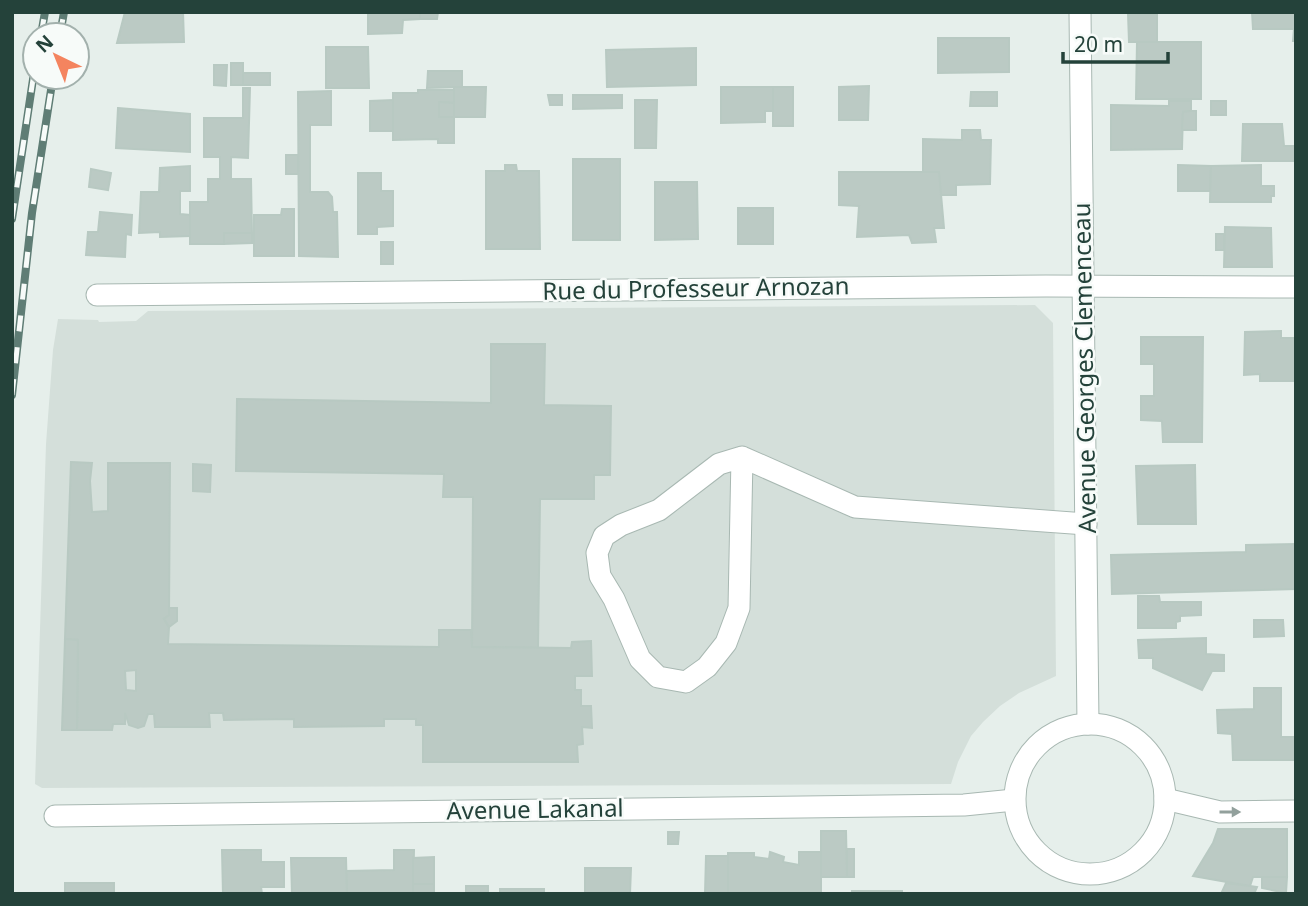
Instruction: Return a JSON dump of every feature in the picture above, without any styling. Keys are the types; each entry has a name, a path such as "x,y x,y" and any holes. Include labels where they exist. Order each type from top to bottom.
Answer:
{"street":[{"name":"Avenue Georges Clemenceau","path":"1080,12 1088,724"},
{"name":"Rue du Professeur Arnozan","path":"97,295 1018,286 1296,287"},
{"path":"742,457 739,608 726,643 707,667 686,682 658,677 640,659 614,599 600,576 597,553 604,536 659,510 719,464 742,457 855,507 1086,524"},
{"path":"1088,724 1113,728 1134,739 1151,755 1161,776 1165,799 1162,820 1154,838 1141,854 1125,866 1086,884 1035,852 1020,828 1014,800 1020,771 1036,746 1052,734 1088,724"},
{"path":"1165,799 1220,812 1296,811"},
{"name":"Avenue Lakanal","path":"55,816 964,805 1014,800"}],"shaded area":[{"path":"1035,305 1053,323 1056,676 1019,693 983,722 971,736 951,784 42,788 35,784 46,444 58,319 136,321 148,311"}],"building":[{"path":"125,12 183,12 184,42 117,43"},
{"path":"368,12 420,12 420,19 403,20 402,33 368,34"},
{"path":"420,12 438,12 437,19 420,19"},
{"path":"1252,12 1296,12 1296,41 1293,41 1294,29 1253,29"},
{"path":"1128,13 1157,14 1157,42 1129,42"},
{"path":"938,38 1009,38 1009,72 938,73"},
{"path":"1137,42 1201,42 1201,99 1136,99"},
{"path":"326,47 368,47 369,88 326,88"},
{"path":"696,48 696,85 607,87 606,50"},
{"path":"231,63 243,63 243,85 231,85"},
{"path":"214,65 227,65 226,86 214,85"},
{"path":"428,71 462,71 462,87 427,88"},
{"path":"243,73 270,73 270,85 243,85"},
{"path":"869,86 868,120 839,120 839,87"},
{"path":"454,87 486,87 485,117 454,117"},
{"path":"721,87 773,87 773,111 765,111 765,122 721,123"},
{"path":"773,87 793,87 793,126 773,126"},
{"path":"243,88 250,88 248,158 231,157 231,179 251,179 252,233 224,233 224,244 190,244 190,202 208,202 208,179 220,179 220,157 204,157 204,118 243,118"},
{"path":"418,90 454,90 454,103 439,102 439,117 454,117 454,143 438,143 438,139 393,140 393,93 418,93"},
{"path":"331,91 331,125 310,125 310,192 328,192 332,197 333,212 337,212 338,257 299,256 298,92"},
{"path":"971,92 997,92 997,106 970,106"},
{"path":"548,95 562,95 562,105 550,105"},
{"path":"573,95 622,95 622,108 573,109"},
{"path":"393,100 393,131 370,131 370,101"},
{"path":"635,100 657,100 656,148 635,148"},
{"path":"1169,101 1191,101 1191,111 1183,112 1182,149 1111,150 1111,105 1169,106"},
{"path":"1211,101 1226,101 1226,115 1211,115"},
{"path":"439,102 454,103 454,117 439,117"},
{"path":"118,108 190,114 190,152 116,148"},
{"path":"1196,111 1196,130 1182,130 1183,112"},
{"path":"1243,124 1282,124 1284,146 1296,146 1296,161 1242,161"},
{"path":"962,130 980,130 981,140 991,140 990,184 956,185 956,195 939,195 939,172 923,172 923,139 962,140"},
{"path":"286,155 298,155 298,174 286,174"},
{"path":"573,159 620,159 620,240 573,240"},
{"path":"505,165 516,165 517,171 539,171 540,249 486,249 486,171 505,171"},
{"path":"1178,165 1211,166 1210,191 1178,191"},
{"path":"1261,165 1261,186 1274,186 1271,202 1210,202 1211,166"},
{"path":"190,166 190,191 180,191 180,214 190,215 190,236 160,237 160,232 139,233 141,192 159,192 160,168"},
{"path":"91,169 111,173 108,190 89,187"},
{"path":"839,172 939,172 944,228 934,228 936,242 912,243 909,235 857,237 859,206 839,205"},
{"path":"358,173 381,173 381,191 393,191 393,226 377,227 377,234 358,234"},
{"path":"655,182 697,182 698,239 655,240"},
{"path":"738,208 773,208 773,244 738,244"},
{"path":"282,209 294,209 294,256 254,256 254,215 281,215"},
{"path":"100,212 132,215 131,235 126,234 125,257 86,255 88,232 98,232"},
{"path":"1225,227 1271,228 1272,267 1224,267"},
{"path":"224,233 252,233 252,243 224,244"},
{"path":"1216,234 1224,234 1224,250 1216,250"},
{"path":"381,242 393,242 393,264 381,264"},
{"path":"1281,331 1281,338 1296,338 1296,381 1260,381 1260,374 1244,375 1245,332"},
{"path":"1141,337 1203,337 1202,442 1163,442 1162,421 1141,420 1141,396 1154,396 1154,364 1141,364"},
{"path":"491,344 545,344 544,405 611,406 610,475 594,475 594,499 540,499 538,648 472,647 473,497 443,497 444,474 236,471 237,399 491,403"},
{"path":"71,462 92,463 92,512 108,511 108,463 170,463 169,615 164,619 169,627 168,644 439,647 439,630 471,630 472,647 571,648 572,642 591,641 592,676 575,676 575,690 581,690 581,706 591,706 592,728 582,727 583,744 577,745 578,762 423,762 423,725 416,725 416,719 384,719 384,726 294,727 294,719 224,720 223,713 209,713 210,727 155,727 154,714 148,714 144,726 138,728 129,725 125,713 125,724 113,724 112,730 77,730 78,640 65,639","holes":["136,670 136,691 126,690 125,671"]},
{"path":"193,464 211,465 210,492 193,491"},
{"path":"1195,465 1196,524 1138,524 1136,466"},
{"path":"1296,544 1296,589 1112,594 1111,555 1246,552 1246,545"},
{"path":"1138,596 1159,596 1160,602 1201,602 1201,615 1180,616 1176,628 1138,628"},
{"path":"169,608 177,608 177,621 169,627 164,619 169,615"},
{"path":"1254,620 1283,620 1284,636 1254,637"},
{"path":"1206,638 1206,654 1224,655 1224,671 1212,671 1202,690 1153,668 1153,658 1139,658 1138,640"},
{"path":"65,639 78,640 77,730 62,730"},
{"path":"1254,688 1281,688 1281,737 1296,737 1296,760 1233,760 1232,734 1218,733 1217,710 1254,709"},
{"path":"1218,829 1287,829 1287,877 1253,877 1250,886 1193,876 1213,843"},
{"path":"821,831 846,831 847,877 821,877"},
{"path":"668,832 679,832 678,844 668,844"},
{"path":"847,849 854,849 854,877 847,877"},
{"path":"222,850 261,850 261,862 284,862 284,887 261,887 262,894 223,894"},
{"path":"394,850 414,850 413,894 347,894 346,871 394,870"},
{"path":"770,852 784,857 783,862 799,865 799,852 821,852 821,894 728,894 728,853 754,853 754,857 769,859"},
{"path":"706,856 728,856 728,894 705,894"},
{"path":"434,857 434,884 413,884 413,858"},
{"path":"291,858 346,858 347,894 292,894"},
{"path":"585,868 631,868 630,894 585,894"},
{"path":"1262,877 1287,877 1286,893 1262,888"},
{"path":"65,883 114,883 114,894 65,894"},
{"path":"1226,883 1257,887 1254,894 1221,894"},
{"path":"413,884 434,884 434,894 413,894"},
{"path":"466,886 488,886 488,894 466,894"},
{"path":"500,889 544,889 544,894 500,894"},
{"path":"852,891 902,891 902,894 852,894"}],"railway":[{"path":"43,21 45,12"},
{"path":"62,21 64,12"},
{"path":"12,219 31,91"},
{"path":"12,395 32,213 51,91"}]}
